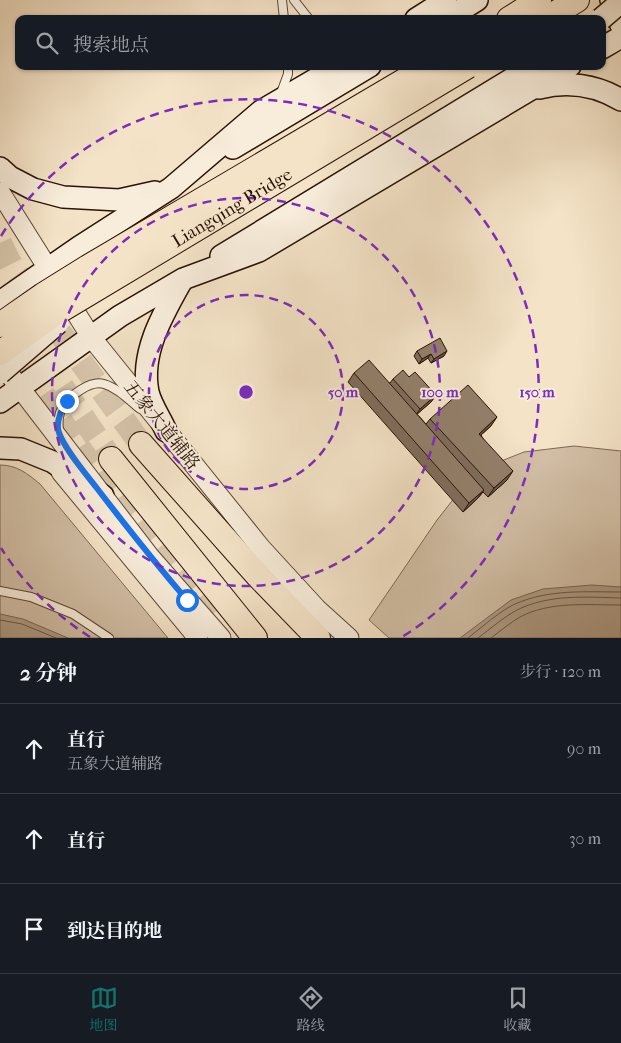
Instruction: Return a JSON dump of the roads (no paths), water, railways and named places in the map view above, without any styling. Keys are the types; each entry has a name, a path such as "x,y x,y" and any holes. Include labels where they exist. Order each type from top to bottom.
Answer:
{"main road":[{"path":"422,15 446,0"},
{"path":"453,15 477,0"},
{"path":"515,15 539,0"},
{"path":"552,15 576,0"},
{"path":"611,0 621,25"},
{"path":"606,15 621,2"},
{"path":"606,46 621,37"},
{"path":"0,168 10,177 33,189 63,197 119,200 171,188 261,111 331,70"},
{"path":"0,302 217,158 363,70"},
{"name":"Liangqing Bridge","path":"0,325 88,267 422,70"},
{"name":"Liangqing Bridge","path":"0,353 56,313 461,70"},
{"path":"0,402 18,387 120,316 526,70"},
{"path":"166,431 148,392 147,366 162,316 183,279 259,252 563,70"},
{"path":"525,92 556,84 579,85 601,90 621,100"},
{"path":"0,373 101,286"},
{"path":"141,444 258,577 318,638"},
{"path":"0,448 20,449 53,462 103,496"},
{"path":"111,459 255,638"}],"street":[{"name":"五象大道辅路","path":"0,192 91,337 261,548 318,609 349,638"},
{"path":"0,362 150,557 221,638"},
{"path":"53,462 198,638"}],"lane":[{"path":"282,0 284,15"},
{"path":"294,0 306,15"},
{"path":"274,103 284,87 288,70"},
{"path":"74,459 59,432 58,422 67,401 77,392 91,384 103,383 115,389 166,431"},
{"path":"0,591 31,597 73,614 109,638"}],"water":[{"path":"592,585 621,587 621,638 460,638 511,600 543,589"},
{"path":"0,614 23,619 68,638 0,638"}],"tunnel":[{"path":"0,243 12,267 141,444"},
{"path":"22,327 111,459"},
{"path":"10,340 103,479 214,620"}]}
